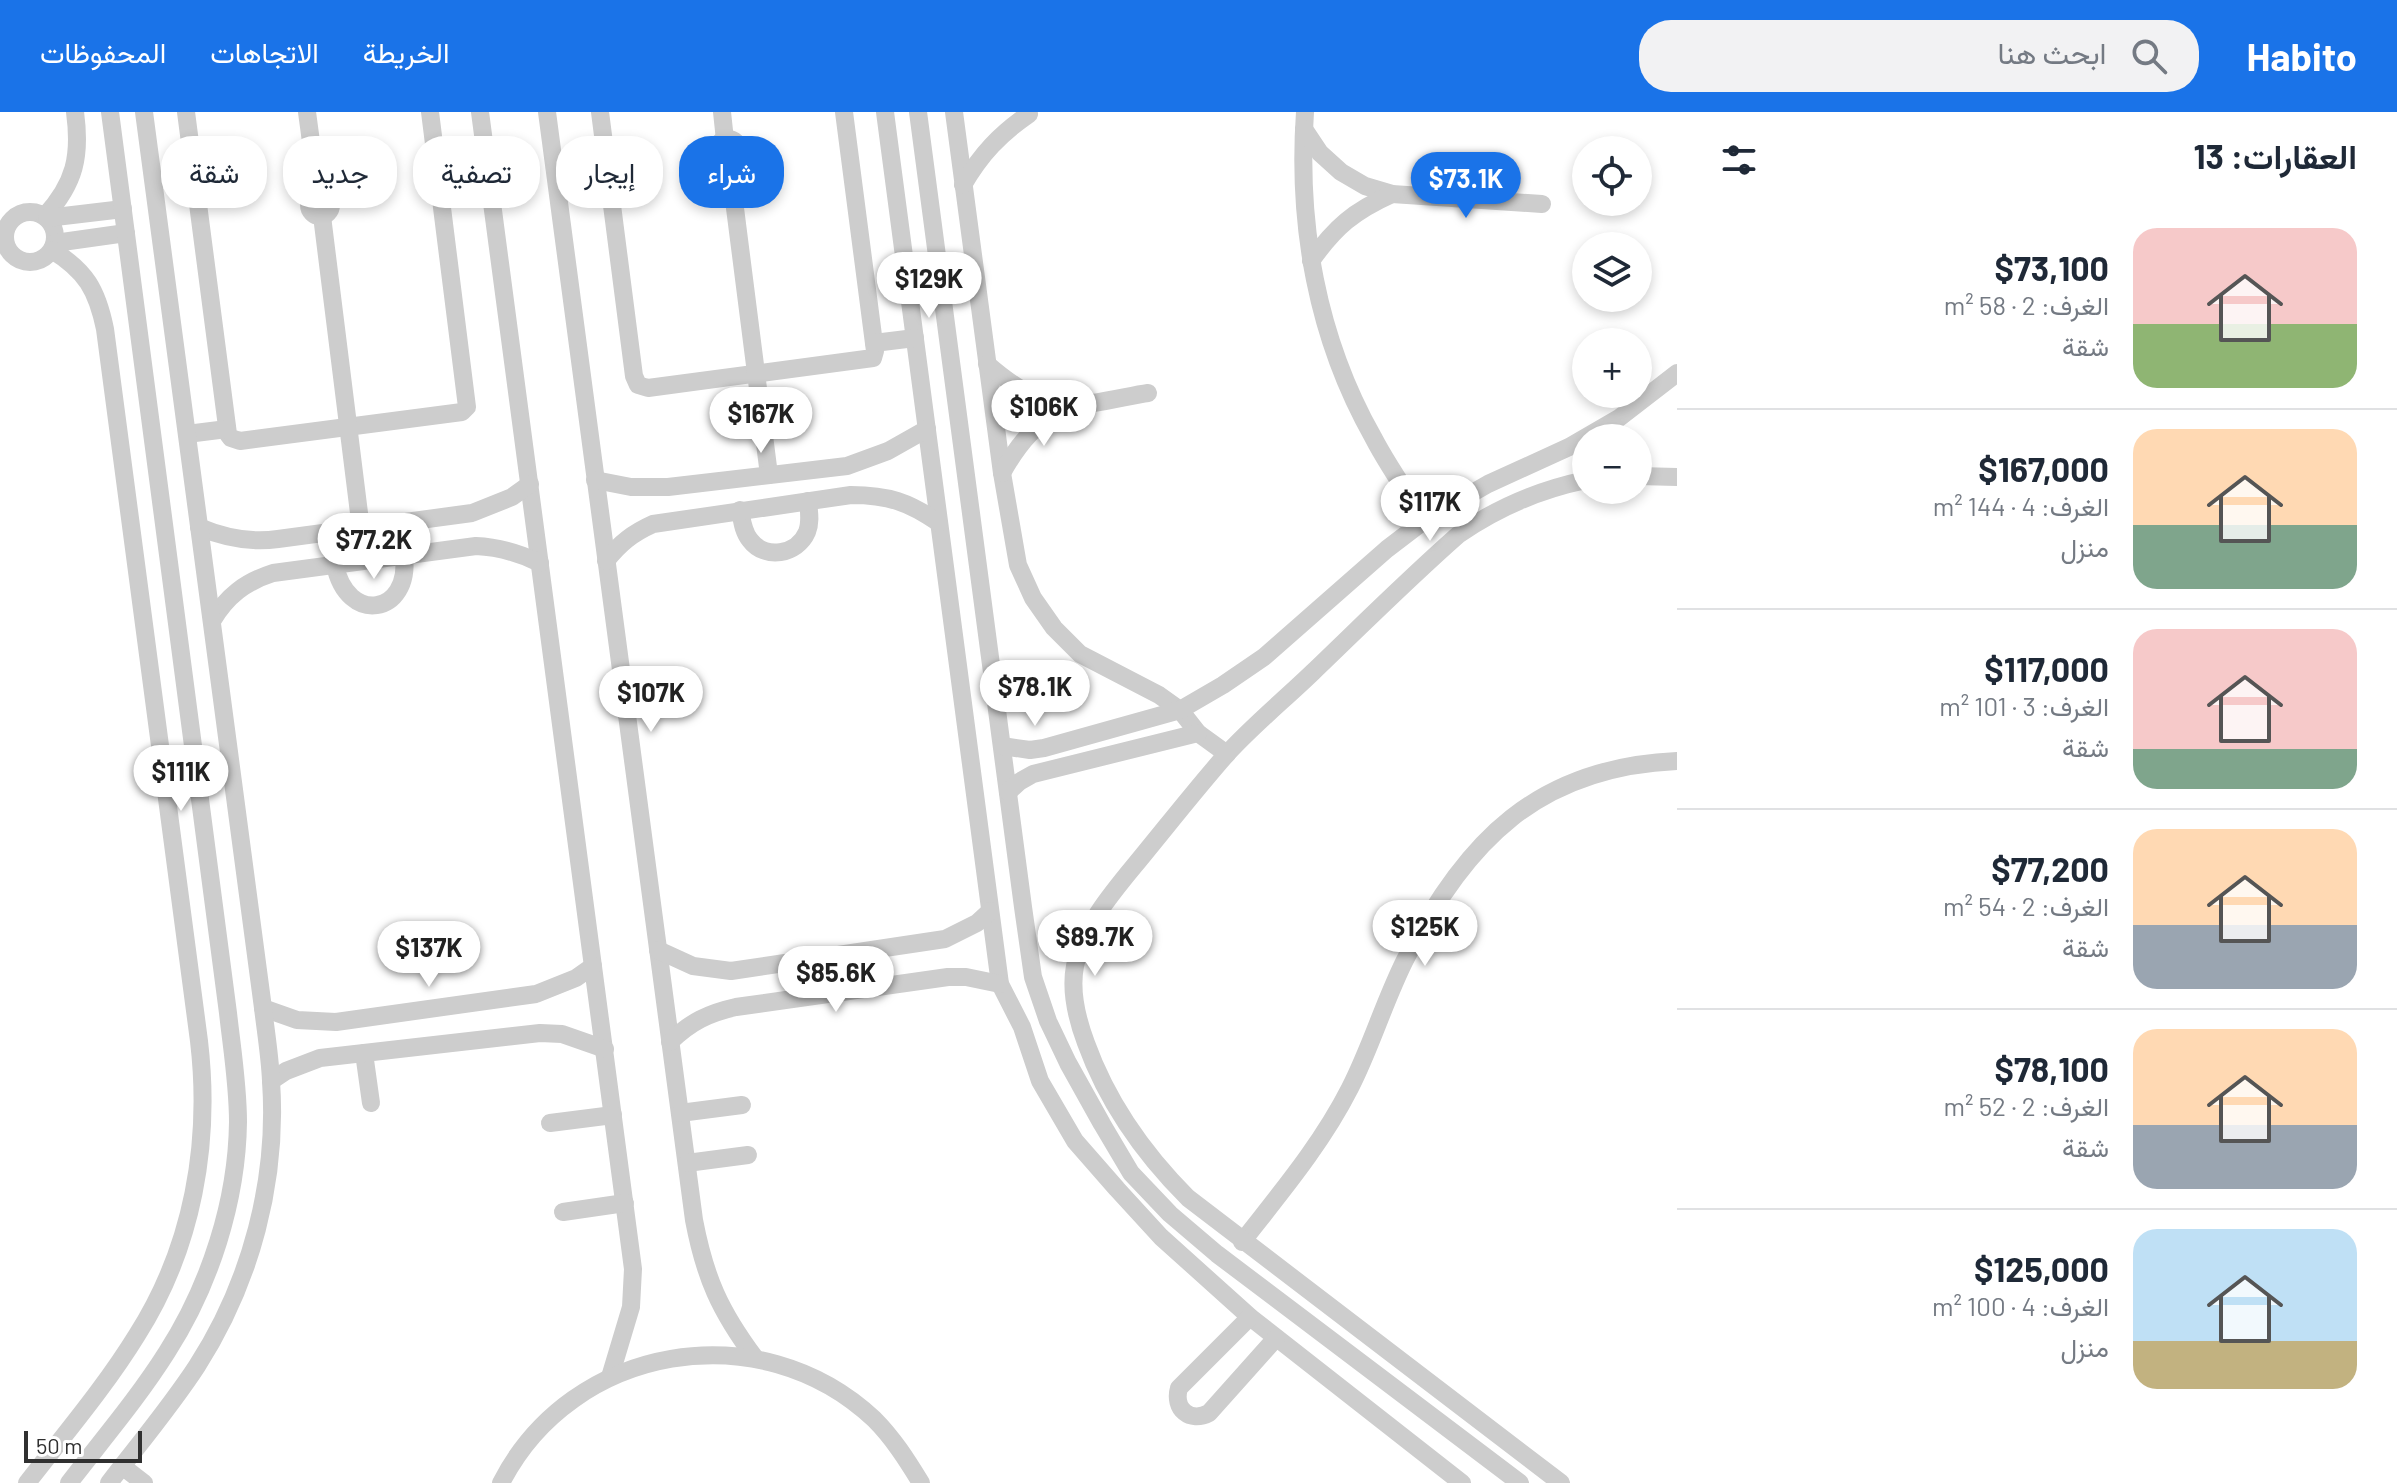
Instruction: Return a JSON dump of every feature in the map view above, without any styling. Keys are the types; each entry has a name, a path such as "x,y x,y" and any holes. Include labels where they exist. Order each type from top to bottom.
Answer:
{"street":[{"path":"46,217 65,191 77,161 75,112"},
{"path":"69,1483 168,1351 188,1314 211,1264 225,1218 238,1123 228,1013 110,112"},
{"path":"109,1483 197,1366 219,1328 242,1277 258,1226 268,1176 272,1124 263,1008 144,112"},
{"path":"186,112 227,429 231,438 240,441 462,412 467,407 430,112"},
{"path":"307,112 318,194 324,195 331,203 331,209 322,216 361,529"},
{"path":"480,112 633,1269 631,1307 610,1377"},
{"path":"547,112 670,1042 702,1258 714,1294 732,1328 755,1358"},
{"path":"600,112 635,381 648,388 870,359 875,355 844,112"},
{"path":"722,112 725,140 731,140 739,148 738,154 729,161 769,475"},
{"path":"885,112 1000,984 1022,1027 1040,1081 1075,1141 1161,1237 1250,1317 1462,1483"},
{"path":"918,112 1033,977 1048,1021 1068,1063 1131,1173 1170,1214 1217,1254 1520,1483"},
{"path":"954,112 1002,473 1018,565 1033,598 1054,628 1080,654 1159,695 1180,710 1198,733 1227,754"},
{"path":"963,185 991,144 1032,113"},
{"path":"1305,121 1320,153 1341,172 1365,186 1392,194 1542,204"},
{"path":"1305,121 1303,173 1311,261 1325,322 1351,395 1372,437 1433,515 1458,535"},
{"path":"1311,261 1326,239 1345,220 1392,194"},
{"path":"46,217 123,209"},
{"path":"0,216 37,212 46,217 53,225 54,247 83,275 94,291 105,329 199,1041 204,1112 193,1200 178,1249 155,1305 119,1363 27,1483"},
{"path":"20,213 7,225 5,242 14,257 30,263"},
{"path":"0,266 30,263 46,257 54,247 126,233"},
{"path":"909,292 914,298 922,300 937,295 941,288"},
{"path":"874,343 915,338"},
{"path":"918,365 929,353 937,352 950,361"},
{"path":"987,364 1023,391 1067,405 1148,393"},
{"path":"1002,746 1030,750 1044,748 1180,710 1264,657 1387,549 1433,515 1488,484 1569,447 1619,418 1677,373"},
{"path":"1002,473 1013,452 1029,433 1067,405"},
{"path":"187,434 227,429"},
{"path":"595,480 650,488 847,466 868,460 927,429"},
{"path":"1652,476 1677,477"},
{"path":"1561,1483 1188,1198 1159,1169 1112,1102 1094,1065 1073,997 1075,967 1084,940 1100,912 1227,754 1458,535 1487,515 1521,498 1572,483"},
{"path":"199,527 225,536 270,541 472,513 512,497 530,484"},
{"path":"606,561 618,545 634,532 653,524 851,495 875,495 898,500 920,509 939,523"},
{"path":"740,510 748,538 756,547 780,553 802,541 809,529 808,501"},
{"path":"212,621 222,604 237,590 254,579 273,573 476,546 509,550 540,563"},
{"path":"335,565 344,592 354,601 368,605 383,603 395,596 404,584 404,556"},
{"path":"1008,792 1033,774 1198,733"},
{"path":"1242,1242 1312,1153 1331,1123 1368,1050 1405,960 1446,890 1478,849 1506,820 1569,782 1642,762 1677,761"},
{"path":"658,950 693,966 731,971 927,943 962,932 990,911"},
{"path":"263,1008 297,1020 336,1022 536,994 576,978 593,966"},
{"path":"670,1042 700,1018 736,1007 948,977 966,977 1000,984"},
{"path":"271,1081 303,1063 320,1058 540,1033 562,1034 605,1049"},
{"path":"364,1053 371,1103"},
{"path":"680,1113 742,1105"},
{"path":"550,1123 613,1115"},
{"path":"687,1163 748,1155"},
{"path":"563,1212 625,1203"},
{"path":"1250,1317 1179,1388 1176,1397 1184,1413 1192,1417 1209,1413 1276,1338"},
{"path":"501,1483 510,1464 536,1430 568,1402 610,1377 641,1365 678,1357 717,1354 755,1358 798,1371 838,1392 874,1420 903,1454 921,1483"},
{"path":"1440,1465 1463,1437"},
{"path":"122,1466 144,1483"}]}
